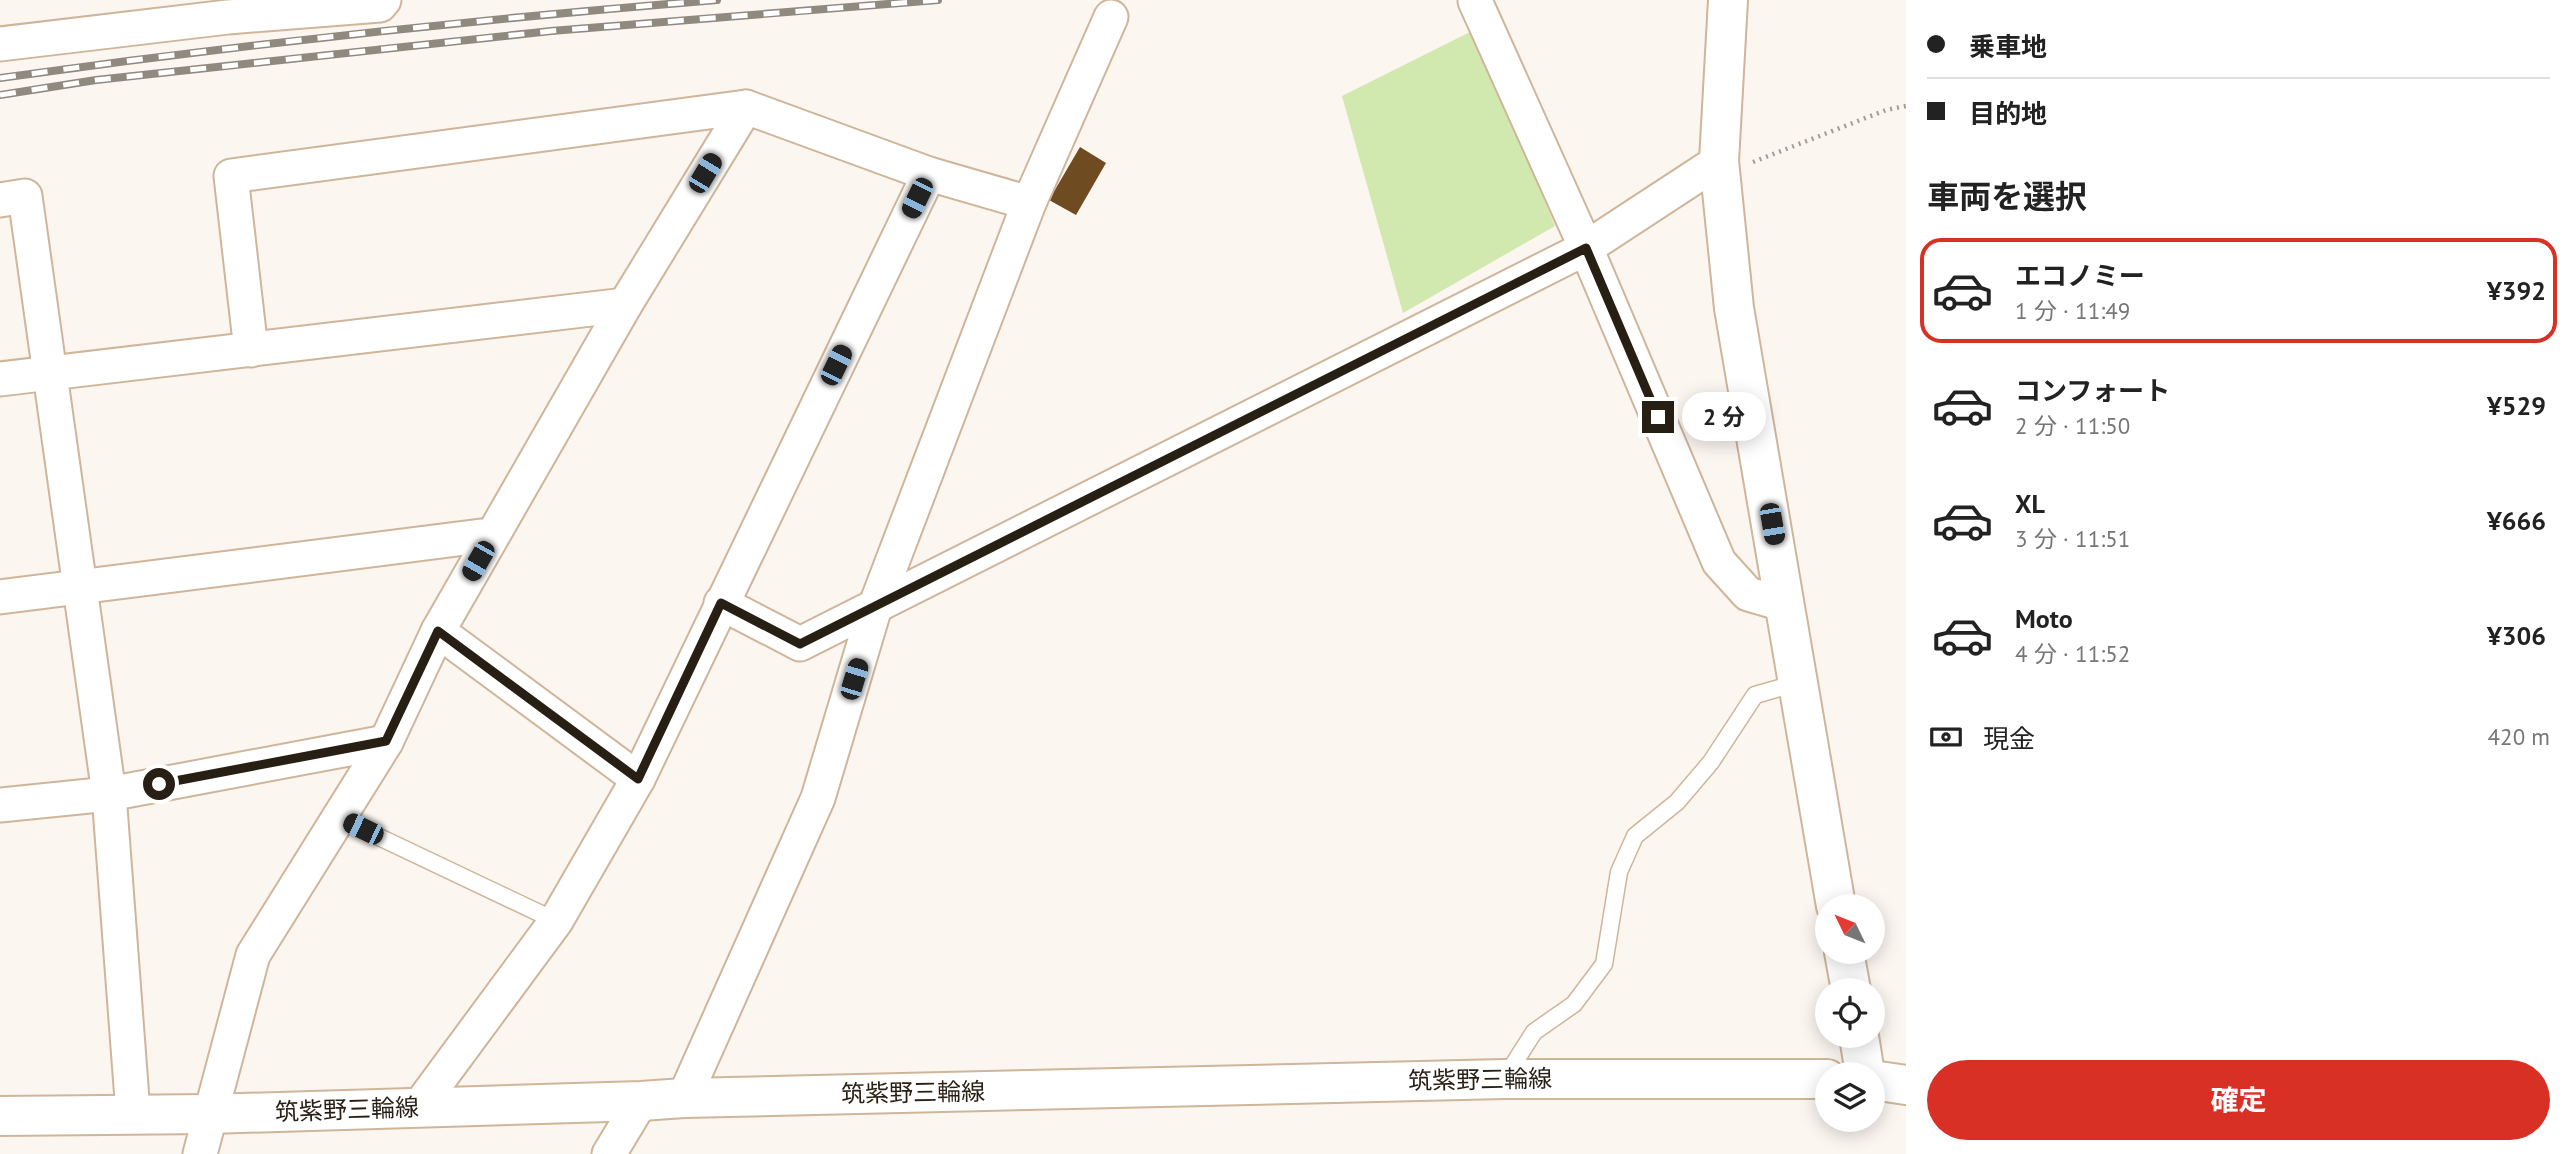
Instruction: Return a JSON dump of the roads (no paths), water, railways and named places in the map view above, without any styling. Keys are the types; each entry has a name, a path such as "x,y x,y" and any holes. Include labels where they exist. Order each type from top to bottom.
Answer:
{"main road":[{"path":"1728,0 1720,170 1734,309 1834,894"},
{"name":"筑紫野三輪線","path":"0,1116 209,1114 684,1098 1505,1079 1815,1079"},
{"path":"1885,1082 1906,1085"}],"street":[{"path":"0,44 227,8 380,5 384,0"},
{"path":"1475,1 1586,248 1719,562 1748,594 1786,605"},
{"path":"684,1098 818,797 875,607 1029,203 1111,17"},
{"path":"251,350 230,176 746,107 929,174 1029,203"},
{"path":"200,1154 253,955 386,741 438,631 625,305 746,107"},
{"path":"721,603 800,644 1586,248 1720,170"},
{"path":"418,1108 556,920 638,779 929,174"},
{"path":"0,200 25,196 109,794 133,1113"},
{"path":"0,379 625,305"},
{"path":"0,597 481,536"},
{"path":"438,631 638,779"},
{"path":"0,805 109,794 386,741"},
{"path":"609,1154 641,1101"}],"lane":[{"path":"1505,1079 1535,1032 1574,1004 1604,964 1619,872 1635,836 1677,802 1711,762 1755,695 1797,683"},
{"path":"338,818 556,920"}],"railway":[{"path":"0,78 358,34 717,0"},
{"path":"0,95 96,80 551,31 938,0"}]}
